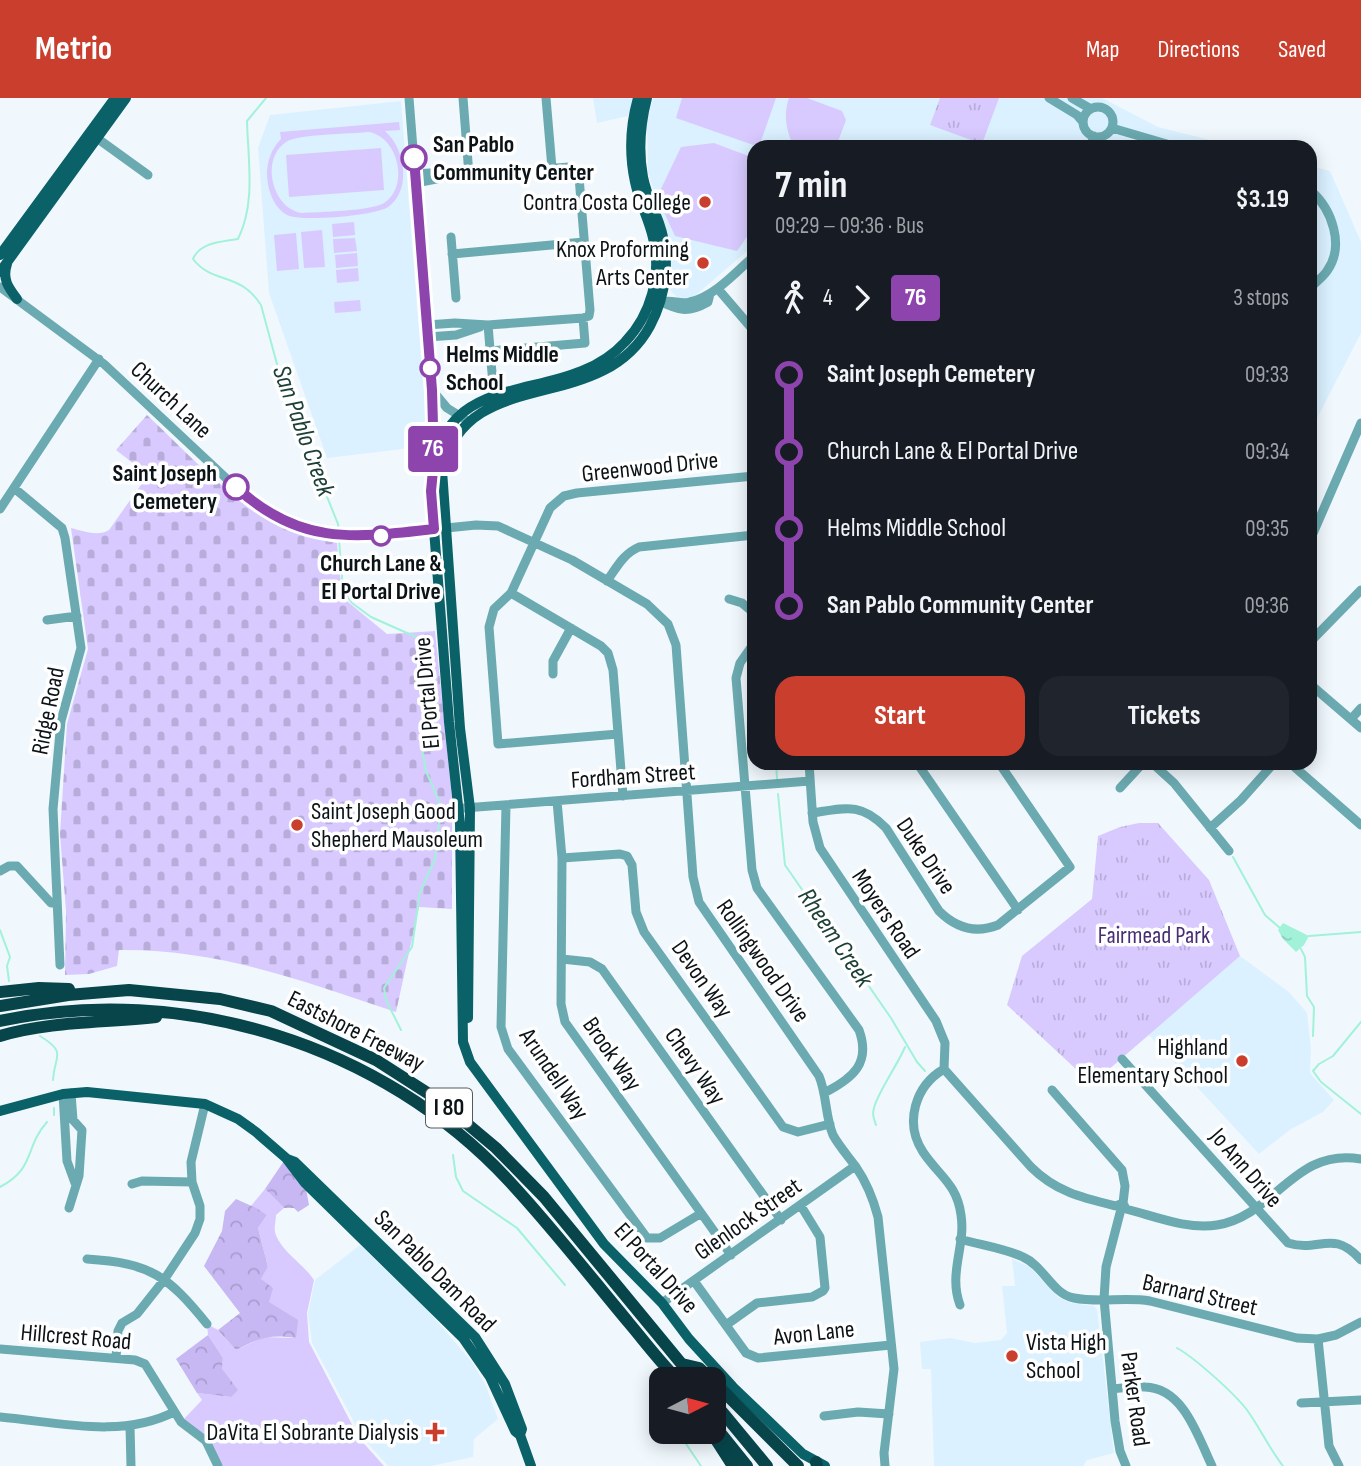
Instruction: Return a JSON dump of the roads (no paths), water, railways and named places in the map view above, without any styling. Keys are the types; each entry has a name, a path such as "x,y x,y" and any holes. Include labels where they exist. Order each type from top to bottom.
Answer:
{"highway":[{"path":"0,992 39,988 129,990"},
{"name":"Eastshore Freeway","path":"0,1006 68,995 129,990 220,999 271,1011 346,1045 407,1078 496,1147 544,1197 684,1367"},
{"name":"Eastshore Freeway","path":"0,1021 98,1009 137,1009 178,1014 256,1029 311,1047 372,1074 432,1112 485,1156 509,1180 667,1367"},
{"path":"0,1036 20,1030 178,1014"},
{"path":"682,1364 695,1367"},
{"path":"726,1395 798,1466"},
{"path":"726,1416 768,1466"},
{"path":"726,1440 747,1466"},
{"path":"719,1444 733,1466"}],"main road":[{"path":"2,263 28,232 93,136 115,98"},
{"path":"17,299 5,281 2,263 42,198 126,98"},
{"name":"El Portal Drive","path":"638,98 633,116 631,160 635,183 656,251 658,300"},
{"name":"El Portal Drive","path":"647,98 641,126 643,179 664,245 666,273 649,326 635,346 600,373 580,382 494,405 463,419 449,429 434,460 431,491 440,529 460,728 465,808 468,1024 473,1059 481,1074 604,1244 662,1303 689,1339 733,1387 803,1454 819,1465"},
{"path":"28,232 27,224 42,203 42,198"},
{"name":"El Portal Drive","path":"440,529 442,470 463,419"},
{"name":"San Pablo Dam Road","path":"0,1111 67,1094 109,1093 205,1104 238,1119 286,1158 295,1162 475,1338 505,1384 522,1429 520,1435 531,1466"}],"street":[{"path":"409,98 432,390 434,460"},
{"path":"463,98 469,175"},
{"path":"546,98 552,168"},
{"path":"1049,98 1077,115 1086,131 1094,136 1103,136 1112,128 1108,111 1100,107 1091,109 1083,122"},
{"path":"1072,98 1091,109"},
{"path":"1112,128 1153,140"},
{"path":"93,136 148,175"},
{"path":"1093,140 1094,136"},
{"path":"416,178 569,167 576,170 579,177 590,310 589,316 583,318 488,325 427,325"},
{"path":"1317,197 1325,206 1336,241 1327,270 1317,281"},
{"path":"451,237 456,298"},
{"path":"452,254 584,242"},
{"path":"658,300 675,308 692,310 708,302 714,291 747,262"},
{"name":"Church Lane","path":"0,288 99,359 250,499 283,519 327,534 347,536 374,537 440,529"},
{"path":"714,291 747,324"},
{"path":"490,351 585,343 583,318"},
{"path":"428,337 456,335 488,325"},
{"path":"488,325 492,385"},
{"path":"0,509 99,359"},
{"path":"432,390 438,400 463,419"},
{"path":"1317,524 1361,423"},
{"name":"Greenwood Drive","path":"618,734 498,744 489,627 494,609 511,593 550,508 564,496 747,477"},
{"name":"Ridge Road","path":"14,488 62,528 81,648 61,722 53,809 60,965"},
{"name":"Rollingwood Drive","path":"440,529 492,525 534,541 656,611 673,633 693,877 699,902 819,1076 834,1136 869,1188 878,1217 894,1382 885,1466"},
{"path":"607,581 622,557 639,547 747,536"},
{"path":"1317,635 1361,590"},
{"path":"511,593 601,646 608,653 613,670 623,796"},
{"path":"729,599 747,608"},
{"path":"47,620 77,616"},
{"path":"553,674 552,661 571,628"},
{"path":"747,653 740,663 736,678 752,870 757,888 859,1030 863,1041 863,1052 857,1069 845,1082 825,1092"},
{"path":"1317,690 1361,728"},
{"path":"1351,719 1361,708"},
{"name":"Moyers Road","path":"809,770 816,835 826,859 941,1031 946,1068 954,1082 1045,1181 1074,1196 1207,1226 1235,1221 1311,1165 1341,1157 1361,1159"},
{"path":"922,770 1018,910"},
{"name":"Duke Drive","path":"812,813 850,807 865,810 876,817 886,828 939,911 950,921 966,929 988,929 1018,910 1070,867 1004,770"},
{"path":"1120,788 1137,770"},
{"path":"1160,770 1229,851"},
{"path":"1210,828 1241,800 1268,770"},
{"path":"1298,770 1361,825"},
{"name":"Fordham Street","path":"465,808 810,781"},
{"path":"791,783 804,789 811,797"},
{"name":"Brook Way","path":"557,801 562,858 561,1004 565,1022 731,1255"},
{"name":"Arundell Way","path":"506,805 500,1027 508,1049 647,1238 660,1238 700,1213"},
{"name":"Devon Way","path":"562,858 620,854 627,856 632,865 636,912 644,932 783,1127 798,1132 830,1124"},
{"path":"0,871 9,866 17,866 51,903 56,903"},
{"name":"Chevy Way","path":"562,959 590,961 602,969 781,1220"},
{"name":"Jo Ann Drive","path":"1122,1059 1288,1243 1307,1246 1328,1241 1338,1243 1349,1247 1361,1260"},
{"path":"946,1068 926,1082 920,1092 915,1103 914,1128 922,1151 945,1175 954,1190 962,1220 955,1290 960,1305"},
{"name":"Parker Road","path":"1052,1090 1122,1170 1125,1186 1106,1267 1104,1298 1120,1451 1126,1466"},
{"path":"67,1094 67,1161 75,1183"},
{"path":"67,1094 73,1120 82,1130 81,1168 69,1208"},
{"path":"116,1358 118,1331 122,1323 137,1314 164,1280 195,1233 200,1219 200,1206 191,1182 191,1162 205,1104"},
{"name":"Glenlock Street","path":"662,1303 855,1166"},
{"path":"132,1184 142,1181 191,1182"},
{"path":"726,1325 757,1303 811,1297 823,1291 825,1287 820,1237 801,1206"},
{"name":"Barnard Street","path":"960,1239 1023,1257 1037,1266 1057,1289 1074,1298 1150,1301 1297,1338 1318,1339 1336,1335 1361,1322"},
{"path":"87,1259 144,1267 180,1291 207,1324"},
{"name":"Avon Lane","path":"694,1281 746,1353 758,1358 891,1345"},
{"path":"1318,1339 1329,1446 1339,1466"},
{"name":"Hillcrest Road","path":"0,1349 116,1358 145,1364 181,1422 206,1441 218,1466"},
{"path":"1112,1389 1147,1387 1161,1390 1177,1401 1186,1413 1212,1466"},
{"path":"1301,1403 1361,1400"},
{"path":"0,1417 94,1426 130,1426 155,1421 174,1412"},
{"path":"824,1416 858,1412 889,1414"},
{"path":"130,1426 131,1466"}],"water":[{"path":"1283,923 1309,936 1296,952 1278,930"}],"waterway":[{"name":"San Pablo Creek","path":"266,98 247,121 249,196 244,225 238,239 206,246 196,253 193,259 209,272 244,287 261,305 284,390 339,531"},
{"name":"San Pablo Creek","path":"339,540 343,590 352,603 371,617 416,637 430,657 432,677 425,700 421,744 426,771 439,801 440,813 435,859 420,892 412,947 384,988 386,1000 401,1030"},
{"name":"Rheem Creek","path":"776,770 777,779"},
{"name":"Rheem Creek","path":"778,794 785,865 925,1071"},
{"path":"1233,857 1265,915 1280,928"},
{"path":"0,930 10,957 7,966 9,981"},
{"path":"1309,936 1361,932"},
{"path":"1301,949 1305,957 1307,996 1314,1007 1313,1036"},
{"path":"1361,1022 1333,1056 1313,1071 1321,1082 1361,1114"},
{"path":"40,1036 57,1051 53,1080"},
{"path":"876,1125 873,1113 876,1102 905,1047"},
{"path":"54,1108 54,1115"},
{"path":"0,1187 25,1165 35,1140 47,1122"},
{"name":"San Pablo Creek","path":"453,1155 456,1177 463,1191 517,1228 565,1285"},
{"name":"Rheem Creek","path":"1177,1348 1204,1368 1241,1403 1283,1466"},
{"name":"San Pablo Creek","path":"686,1444 701,1466"}],"place":[{"name":"San Pablo Community Center","path":"414,158"},
{"name":"Contra Costa College","path":"705,202"},
{"name":"Knox Proforming Arts Center","path":"703,263"},
{"name":"Helms Middle School","path":"430,368"},
{"name":"Saint Joseph Cemetery","path":"236,487"},
{"name":"Church Lane & El Portal Drive","path":"381,536"},
{"name":"Saint Joseph Good Shepherd Mausoleum","path":"297,825"},
{"name":"Highland Elementary School","path":"1242,1061"},
{"name":"Vista High School","path":"1012,1356"},
{"name":"DaVita El Sobrante Dialysis","path":"435,1432"}],"park label":[{"name":"Fairmead Park","path":"1154,935"}]}
